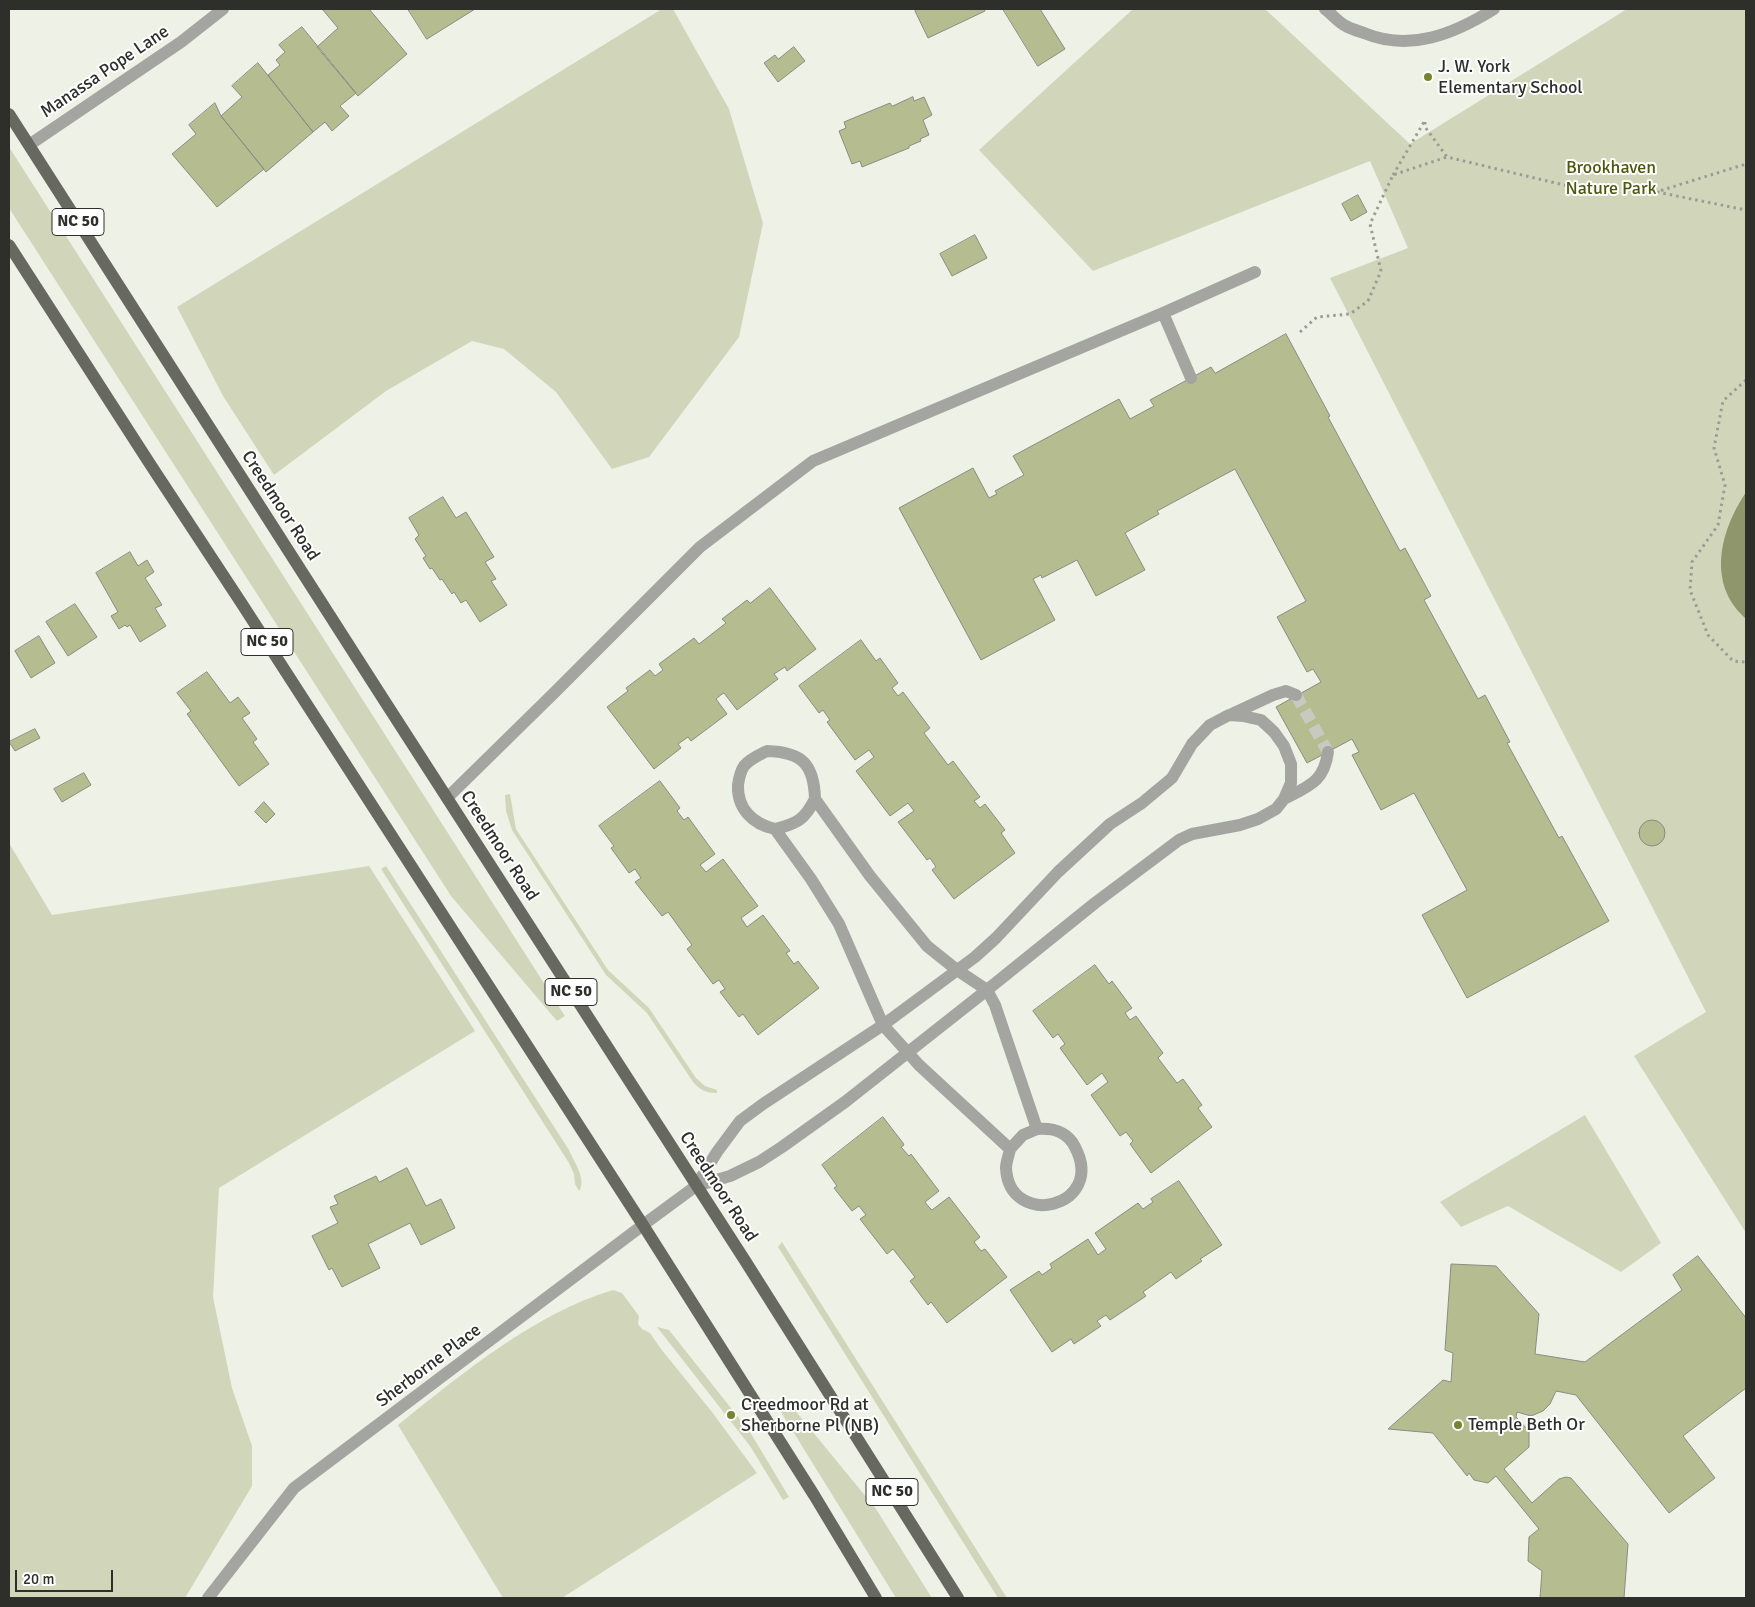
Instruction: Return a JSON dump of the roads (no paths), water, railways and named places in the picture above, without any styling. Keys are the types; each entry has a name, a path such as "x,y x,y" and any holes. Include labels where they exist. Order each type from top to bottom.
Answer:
{"main road":[{"name":"Creedmoor Road","path":"9,114 749,1267 958,1598"},
{"name":"NC 50","path":"9,245 643,1225 814,1494 876,1598"}],"street":[{"name":"Manassa Pope Lane","path":"29,145 181,42 223,9"},
{"path":"1325,9 1346,26 1379,39 1411,42 1436,37 1480,18 1494,9"},
{"path":"447,798 700,547 813,461 1163,313 1254,272"},
{"path":"1163,313 1191,378"},
{"path":"696,1186 717,1152 740,1121 762,1104 883,1025 975,957 996,938 1058,872 1110,824 1142,803 1172,778 1192,744 1210,725 1273,695 1286,691 1296,695"},
{"path":"696,1186 730,1176 759,1162 844,1102 1095,903 1179,840 1192,834 1240,825 1258,819 1276,809 1284,799 1291,783 1291,764 1284,746 1274,732 1261,720 1229,715"},
{"path":"767,751 785,752 799,758 810,770 814,783 815,798 809,810 798,822 775,829 762,826 751,818 742,807 738,793 738,778 744,766 754,757 767,751"},
{"path":"1284,799 1321,776 1326,766 1328,752"},
{"path":"815,798 854,855 927,946 957,970 987,990 995,1006 1037,1129"},
{"path":"775,829 811,879 838,924 883,1025 919,1065 1010,1149"},
{"path":"1050,1128 1062,1132 1074,1143 1081,1157 1082,1172 1080,1183 1070,1196 1051,1205 1040,1206 1029,1203 1022,1198 1008,1180 1006,1166 1010,1149 1023,1135 1037,1129 1050,1128"},
{"name":"Sherborne Place","path":"208,1598 294,1488 696,1186"}],"tunnel":[{"path":"1296,695 1328,752"}],"place":[{"name":"J. W. York Elementary School","path":"1428,77"},
{"name":"Creedmoor Rd at Sherborne Pl (NB)","path":"731,1415"},
{"name":"Temple Beth Or","path":"1458,1425"}],"park label":[{"name":"Brookhaven Nature Park","path":"1611,178"}]}
